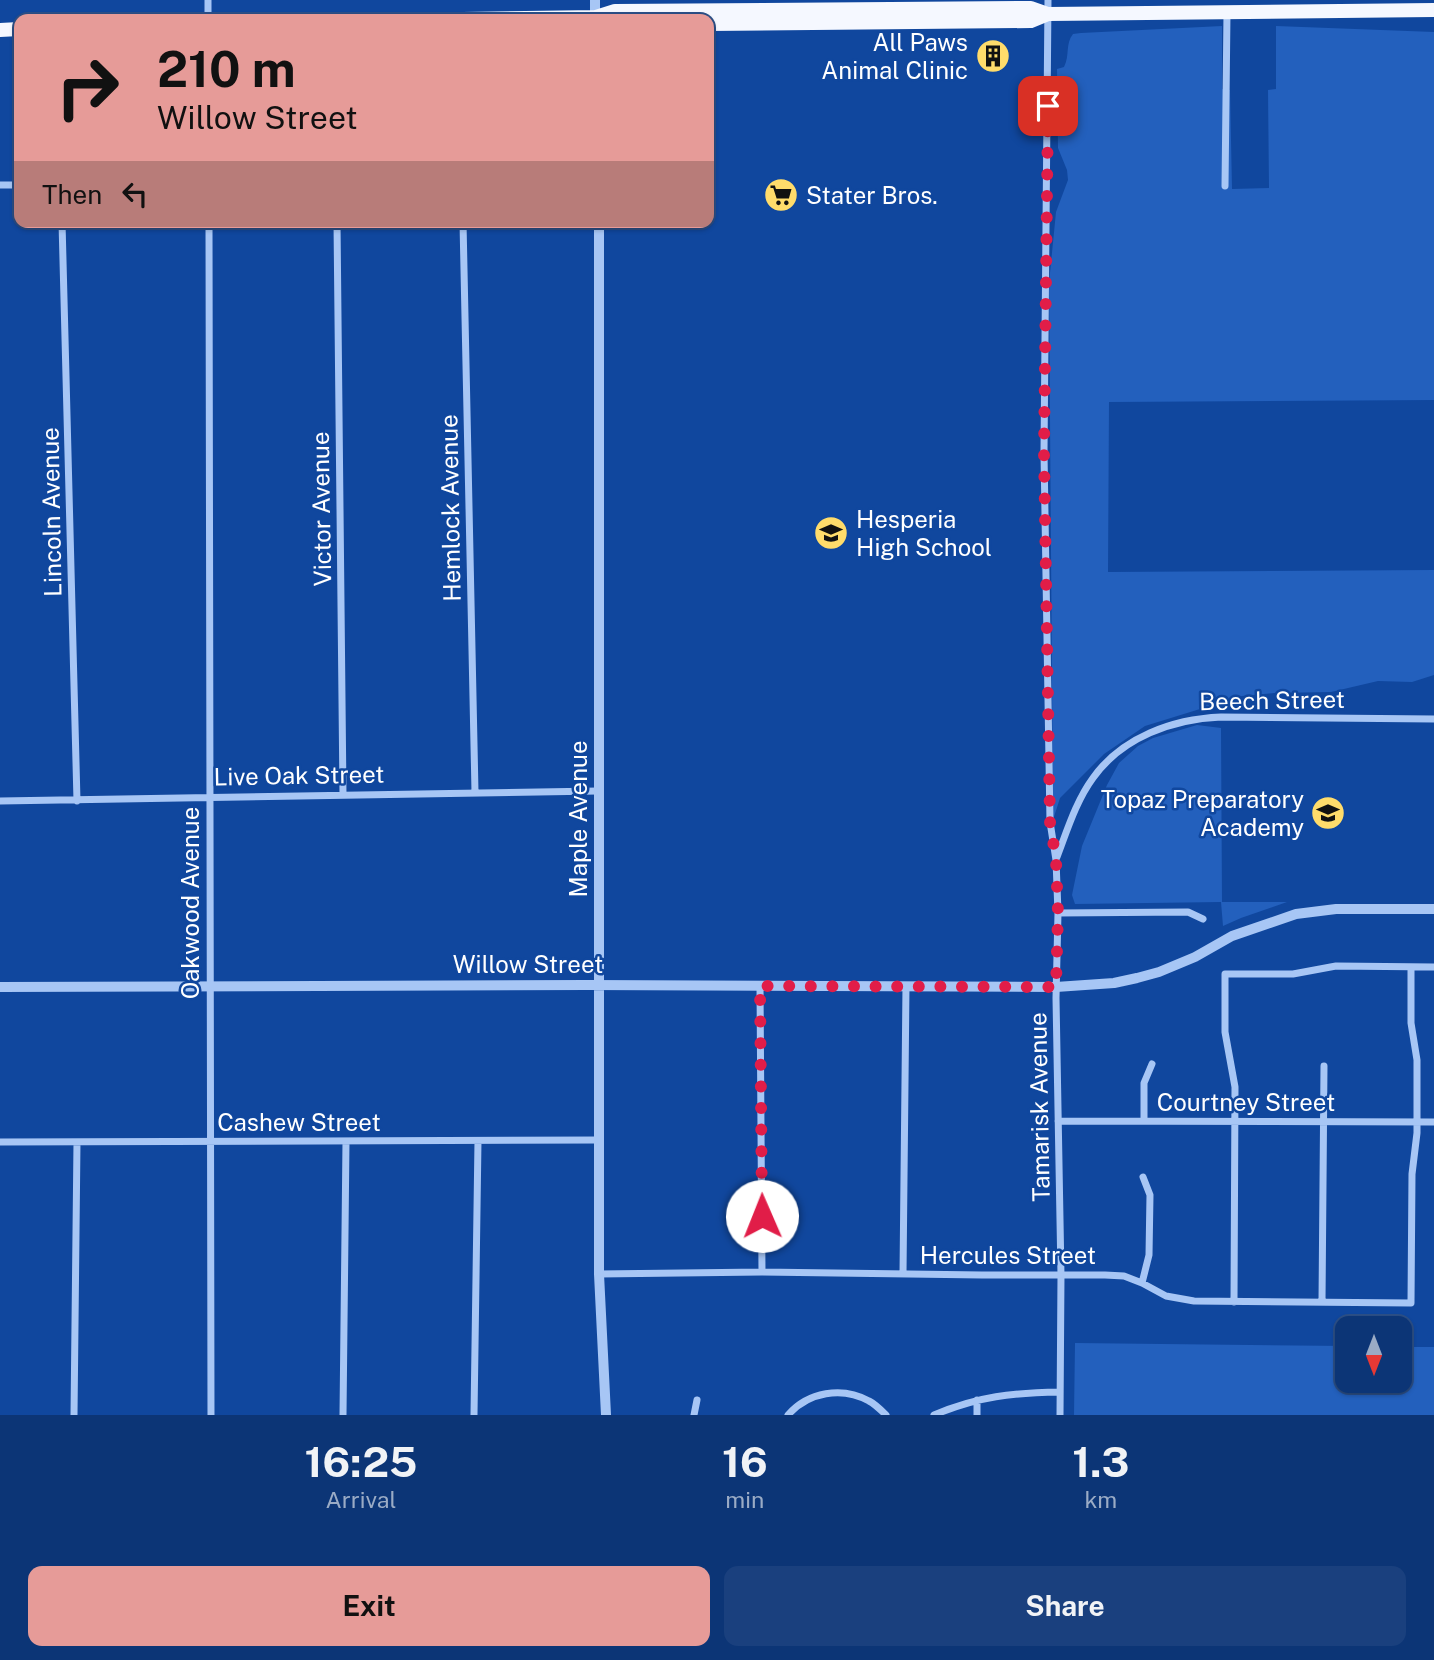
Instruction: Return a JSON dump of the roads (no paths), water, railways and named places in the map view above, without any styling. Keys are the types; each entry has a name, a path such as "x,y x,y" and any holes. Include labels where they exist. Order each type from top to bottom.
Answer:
{"main road":[{"path":"609,14 615,11 1048,7 1227,13 1434,10"},
{"path":"714,24 1031,21 1048,7"},
{"path":"829,23 837,15 872,14 877,9"}],"street":[{"name":"Tamarisk Avenue","path":"1048,7 1044,453 1050,822 1056,860 1058,913 1056,987 1061,1275 1060,1415"},
{"path":"1225,186 1227,13"},
{"name":"Lincoln Avenue","path":"62,228 77,801"},
{"name":"Oakwood Avenue","path":"209,228 211,1415"},
{"name":"Victor Avenue","path":"337,228 343,795"},
{"name":"Hemlock Avenue","path":"463,228 475,792"},
{"name":"Maple Avenue","path":"598,228 599,1274 606,1415"},
{"name":"Beech Street","path":"1056,860 1071,820 1092,779 1111,758 1130,743 1161,728 1198,718 1221,717 1434,719"},
{"name":"Live Oak Street","path":"0,801 598,791"},
{"path":"1056,987 1114,983 1158,972 1195,957 1232,936 1296,914 1336,909 1434,909"},
{"path":"1058,913 1188,912 1203,919"},
{"path":"1234,1302 1236,1121 1235,1087 1224,1032 1225,974 1293,974 1336,966 1434,967"},
{"path":"1411,967 1411,1023 1418,1060 1417,1122"},
{"path":"760,986 762,1272"},
{"path":"903,1273 906,986"},
{"name":"Willow Street","path":"0,987 1056,987"},
{"path":"1144,1121 1144,1083 1152,1064"},
{"path":"1322,1302 1324,1066"},
{"name":"Courtney Street","path":"1058,1121 1434,1122"},
{"name":"Hercules Street","path":"599,1274 762,1272 1124,1276 1166,1296 1194,1301 1411,1303 1412,1174 1417,1122"},
{"name":"Cashew Street","path":"0,1142 599,1140"},
{"path":"343,1415 346,1141"},
{"path":"474,1415 478,1141"},
{"path":"74,1415 77,1142"},
{"path":"1142,1283 1149,1255 1150,1195 1143,1177"},
{"path":"788,1415 809,1398 836,1392 849,1393 870,1401 886,1415"},
{"path":"934,1415 977,1400 1014,1393 1060,1392"},
{"path":"694,1415 698,1400"},
{"path":"977,1400 977,1415"}],"place":[{"name":"All Paws Animal Clinic","path":"993,56"},
{"name":"Stater Bros.","path":"781,195"},
{"name":"Hesperia High School","path":"831,533"},
{"name":"Topaz Preparatory Academy","path":"1328,813"}]}
